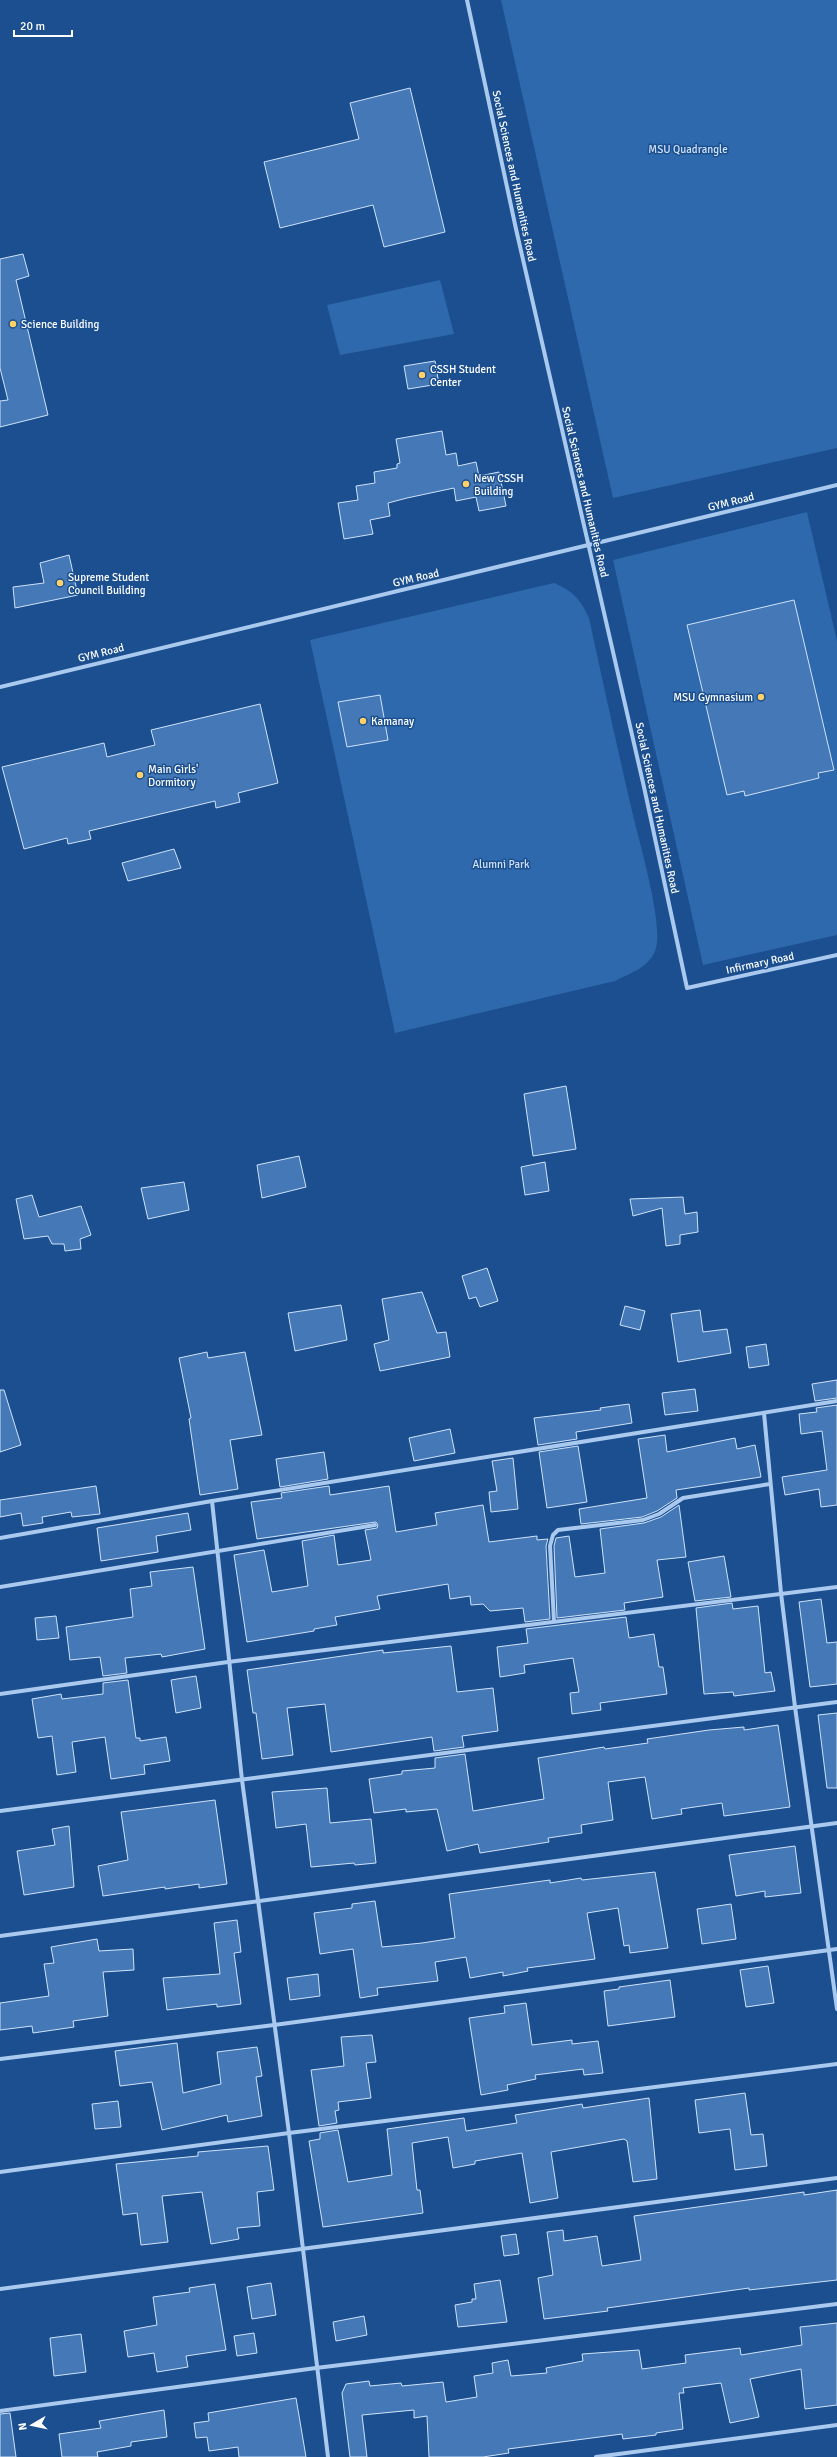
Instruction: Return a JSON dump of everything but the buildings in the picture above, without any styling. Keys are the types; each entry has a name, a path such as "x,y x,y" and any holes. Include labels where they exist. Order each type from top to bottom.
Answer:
{"street":[{"name":"Social Sciences and Humanities Road","path":"467,0 518,237 644,787 687,988"},
{"name":"GYM Road","path":"0,687 837,485"},
{"name":"Infirmary Road","path":"687,988 837,955"},
{"path":"0,1538 212,1501 837,1401"},
{"path":"764,1413 781,1593 811,1826 830,1950 837,2009"},
{"path":"554,1621 550,1546 553,1534 558,1530 647,1519 660,1514 674,1503 688,1496 770,1484"},
{"path":"212,1501 219,1552 228,1662 242,1780 289,2132 316,2368 328,2457"},
{"path":"0,1587 375,1525"},
{"path":"0,1694 228,1662 837,1586"},
{"path":"0,1811 837,1702"},
{"path":"0,1936 837,1823"},
{"path":"0,2059 274,2025 837,1950"},
{"path":"0,2172 289,2132 837,2064"},
{"path":"0,2288 837,2178"},
{"path":"0,2411 316,2368 837,2304"},
{"path":"596,2457 837,2425"}],"green space":[{"name":"MSU Quadrangle","path":"501,0 837,0 837,448 613,498"},
{"path":"440,280 454,334 340,355 327,305"},
{"path":"807,512 837,641 837,935 703,965 613,560"},
{"name":"Alumni Park","path":"554,583 566,589 576,597 583,606 589,618 626,787 649,881 656,920 656,948 650,960 645,965 615,981 395,1033 310,640"}],"place":[{"name":"Science Building","path":"13,324"},
{"name":"CSSH Student Center","path":"422,375"},
{"name":"New CSSH Building","path":"466,484"},
{"name":"Supreme Student Council Building","path":"60,583"},
{"name":"MSU Gymnasium","path":"761,697"},
{"name":"Kamanay","path":"363,721"},
{"name":"Main Girls' Dormitory","path":"140,775"}]}
